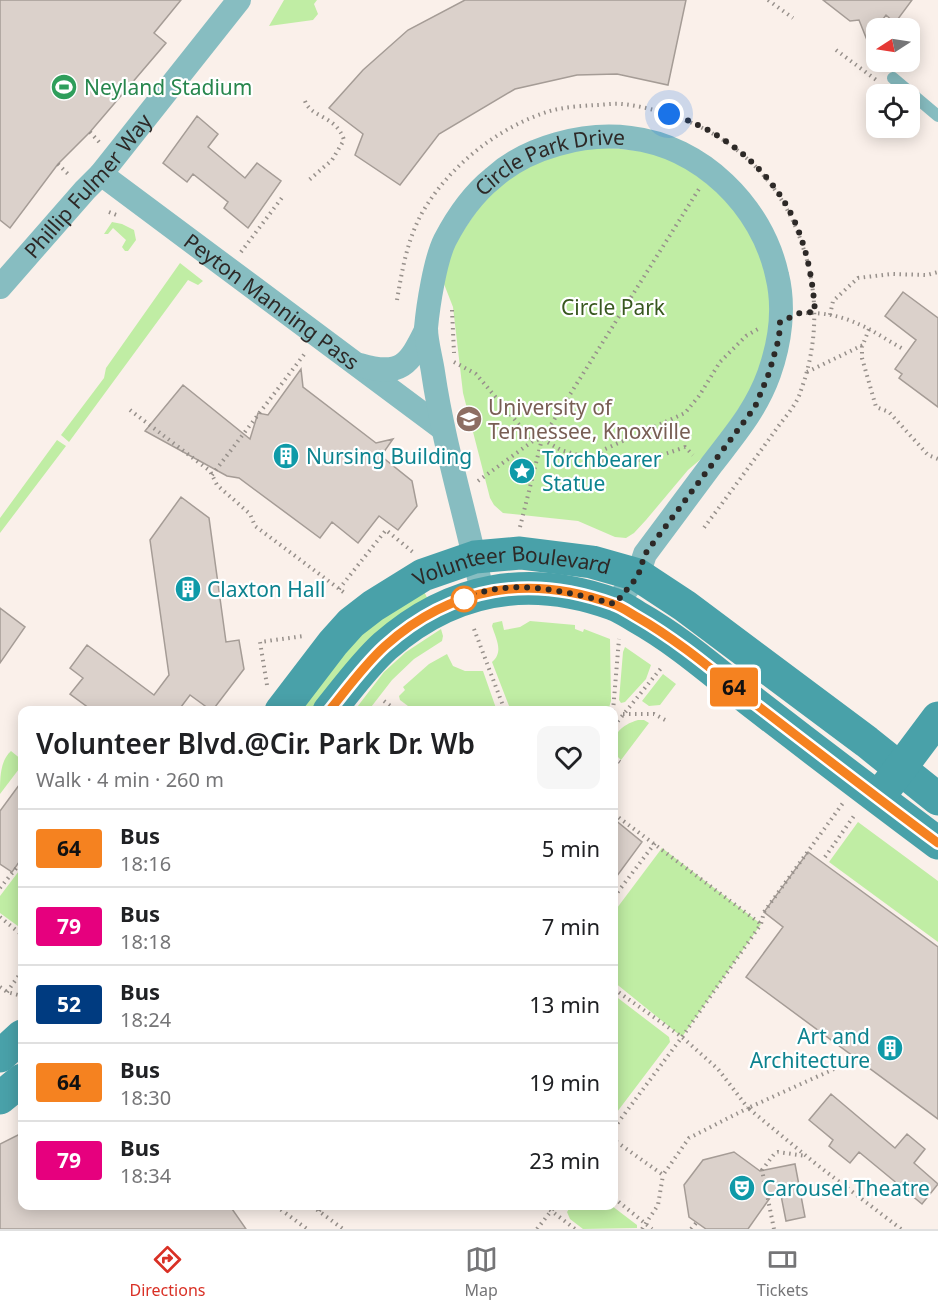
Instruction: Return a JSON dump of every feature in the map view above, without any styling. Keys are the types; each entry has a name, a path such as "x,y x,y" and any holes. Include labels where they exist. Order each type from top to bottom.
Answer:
{"street":[{"name":"Phillip Fulmer Way","path":"0,287 101,174 239,0"},
{"name":"Circle Park Drive","path":"482,592 443,429 426,330 432,287 444,243 473,198 493,177 512,164 560,144 606,137 630,138 669,148 701,164 737,196 756,222 770,249 778,276 780,322 779,338 769,373 755,407 645,554 638,576 615,604"},
{"name":"Peyton Manning Pass","path":"101,174 443,429"},
{"path":"357,365 380,371 391,370 403,364 414,354 426,330"},
{"name":"Volunteer Boulevard","path":"274,700 351,623 373,606 423,575 475,557 520,553 592,562 638,576 685,606 867,742 899,770 935,791"},
{"name":"Volunteer Boulevard","path":"333,706 364,666 386,645 407,628 438,610 482,592 542,587 615,604 663,632 708,667 867,806 909,822 938,843"},
{"path":"708,667 722,652 733,649 744,650"},
{"path":"867,806 899,770 938,718"},
{"path":"909,822 935,791"},
{"path":"0,1056 18,1040"},
{"path":"0,1098 18,1083"}],"lane":[{"path":"890,83 938,116"}],"path":[{"path":"768,0 793,18"},
{"path":"836,50 890,83"},
{"path":"305,101 308,107 340,128 344,140 332,160 309,180"},
{"path":"397,300 402,269 422,214 437,192 471,154 519,123 551,110 586,105 623,104 684,118 732,146 767,180 783,200 796,226 809,264 815,312 810,362 800,396 703,529"},
{"path":"520,527 542,439 699,189"},
{"path":"228,270 284,195"},
{"path":"109,212 124,218"},
{"path":"830,315 833,301 858,278 891,274 927,275 938,272"},
{"path":"452,307 454,363 476,374 533,441"},
{"path":"595,460 603,450 685,413 699,396 720,362 746,336 769,322 780,322 800,313 815,312 843,316 903,349"},
{"path":"869,329 863,345 862,358 876,407 889,412 928,455 938,459"},
{"path":"297,345 315,358"},
{"path":"807,372 863,345"},
{"path":"212,474 307,352"},
{"path":"130,410 210,471 217,485 250,514 255,526 348,596"},
{"path":"475,470 477,481 533,441 542,439 561,450 615,463 663,456 685,447 696,458"},
{"path":"339,589 386,530 414,553"},
{"path":"474,629 503,706"},
{"path":"274,700 260,642 307,636"},
{"path":"613,706 619,639"},
{"path":"618,721 662,667"},
{"path":"384,701 390,706"},
{"path":"623,714 654,714 669,722"},
{"path":"618,1123 682,1037 761,924 765,912 843,803"},
{"path":"825,857 867,806"},
{"path":"618,817 761,924"},
{"path":"618,892 655,843"},
{"path":"0,888 18,866"},
{"path":"0,917 18,932"},
{"path":"7,992 18,976"},
{"path":"0,987 18,995"},
{"path":"618,992 682,1037 718,1069 748,1108 806,1156 902,1229"},
{"path":"642,1229 658,1205 663,1175 689,1138 834,1069"},
{"path":"618,1143 663,1175"},
{"path":"774,1229 762,1170 778,1152 806,1156"},
{"path":"618,1201 652,1229"},
{"path":"281,1210 307,1229"},
{"path":"319,1211 343,1229"},
{"path":"537,1229 551,1211 575,1229"},
{"path":"691,1229 697,1222"}],"green space":[{"path":"284,0 317,0 314,4 318,14 313,20 269,26"},
{"name":"Circle Park","path":"572,144 669,154 746,214 773,293 763,374 708,453 688,470 646,520 626,538 615,537 578,521 503,513 494,505 490,498 463,393 453,307 444,284 451,249 498,179"},
{"path":"112,222 134,230 136,240 128,251 122,247 126,240 113,228 108,234 104,234"},
{"path":"180,263 203,281 198,285 188,280 69,442 61,435 104,378 106,368"},
{"path":"57,440 66,446 0,533 0,518"},
{"path":"423,589 429,602 320,706 301,706 351,641"},
{"path":"502,621 504,630 520,627 530,621 575,625 575,629 583,632 584,629 610,639 610,706 509,706 492,662 498,654 493,623"},
{"path":"441,629 442,641 414,659 392,680 372,706 358,706 384,672 406,652"},
{"path":"625,647 651,665 646,679 625,702 621,703 619,700"},
{"path":"447,654 453,666 465,671 483,671 495,706 408,706 400,700 399,696 405,690 403,687 429,664"},
{"path":"663,674 676,684 660,705 649,706 642,701"},
{"path":"638,720 649,723 621,760 618,757 618,732 626,725"},
{"path":"11,751 18,757 18,770 0,794 1,776 7,755"},
{"path":"858,822 938,881 938,942 829,862"},
{"path":"662,848 761,924 682,1037 618,985 618,907"},
{"path":"18,872 18,926 0,913 0,896"},
{"path":"618,998 669,1037 670,1042 618,1111"},
{"path":"568,1210 617,1210 637,1225 637,1228 583,1229 570,1219"}],"building":[{"name":"Neyland Stadium","path":"0,0 181,0 154,33 166,43 90,132 58,164 10,228 0,220"},
{"path":"465,0 686,0 668,85 617,74 577,75 515,89 439,134 400,185 355,155 363,134 329,108 363,70 408,30"},
{"path":"823,0 912,0 899,18 889,18 886,15 884,18 866,18 866,38 859,20 850,21"},
{"path":"197,116 218,134 208,147 245,178 257,163 281,181 248,228 224,208 228,202 193,174 187,182 163,163"},
{"path":"903,292 938,318 938,407 899,378 902,374 895,369 916,340 885,316"},
{"name":"Nursing Building","path":"301,369 303,387 376,443 393,439 381,456 412,481 417,506 398,530 379,516 358,543 332,522 320,538 239,478 227,476 145,431 183,385 250,439 258,413 268,415"},
{"name":"Claxton Hall","path":"181,497 209,518 226,642 239,640 244,669 216,706 205,706 190,695 182,706 86,706 70,694 83,678 70,668 87,645 154,695 169,675 150,540"},
{"path":"0,608 25,627 0,663"},
{"path":"18,786 18,864 12,872 0,864 0,811"},
{"path":"618,822 642,842 618,875"},
{"name":"Art and Architecture","path":"808,852 938,947 938,1119 746,977 783,927 764,912"},
{"path":"831,1094 895,1148 907,1134 925,1149 914,1163 938,1184 922,1204 859,1152 850,1163 829,1146 833,1140 809,1120"},
{"path":"18,1135 18,1210 233,1210 246,1229 0,1229 0,1144"},
{"name":"Carousel Theatre","path":"734,1152 760,1171 795,1164 805,1217 786,1221 779,1185 748,1229 706,1229 689,1217 684,1185 703,1160"}],"bus line":[{"name":"64","path":"333,706 364,666 386,645 407,628 438,610 482,592 521,587 542,587 576,594 615,604 663,632 938,843"}],"place":[{"name":"Neyland Stadium","path":"64,87"},
{"name":"University of Tennessee, Knoxville","path":"469,419"},
{"name":"Nursing Building","path":"286,456"},
{"name":"Torchbearer Statue","path":"522,471"},
{"name":"Claxton Hall","path":"188,589"},
{"name":"Art and Architecture","path":"890,1048"},
{"name":"Carousel Theatre","path":"742,1188"}],"route":[{"path":"464,599 482,592 542,587 615,604 638,576 645,554 755,407 769,373 779,338 780,322 800,313 815,312 809,264 796,226 783,200 750,162 732,146 684,118 669,114"}]}
